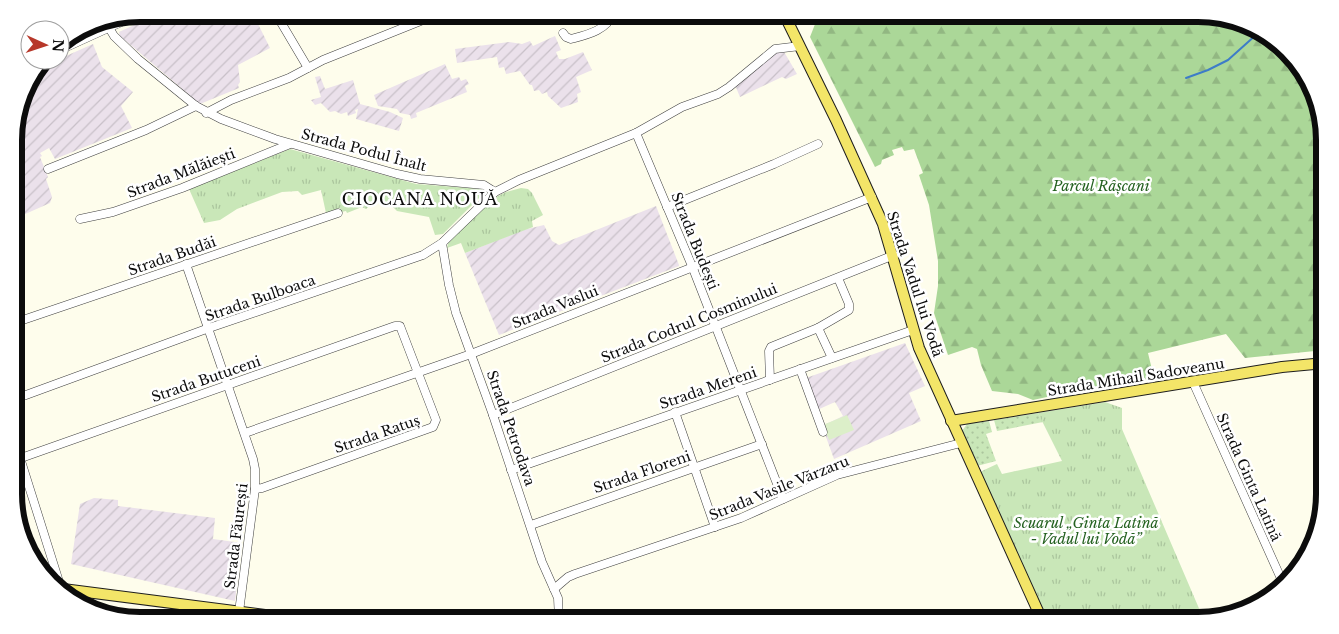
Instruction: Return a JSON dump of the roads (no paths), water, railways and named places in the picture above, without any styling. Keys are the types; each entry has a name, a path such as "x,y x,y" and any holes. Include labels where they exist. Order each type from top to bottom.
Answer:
{"main road":[{"name":"Strada Vadul lui Vodă","path":"788,22 872,197 894,255 919,348 1038,611"},
{"name":"Strada Mihail Sadoveanu","path":"951,421 1316,363"},
{"path":"74,591 238,612"}],"street":[{"path":"283,22 308,68"},
{"path":"206,113 231,100 289,78 323,60 418,22"},
{"path":"563,33 571,40 601,28 609,22"},
{"name":"Strada Podul Înalt","path":"109,27 114,36 138,59 206,113 245,129 290,144 397,174 420,179 484,185 495,192"},
{"path":"495,192 519,180 636,133 682,107 709,98 729,87 770,52 781,47 800,46"},
{"path":"48,169 146,130 196,106"},
{"name":"Strada Budești","path":"636,133 692,266 783,499"},
{"name":"Strada Mălăiești","path":"80,219 113,212 182,188 290,144"},
{"path":"667,206 774,164 818,144"},
{"name":"Strada Bulboaca","path":"22,396 209,328 423,254 442,243 495,192"},
{"name":"Strada Vaslui","path":"245,433 471,354 872,197"},
{"name":"Strada Budăi","path":"22,320 338,213"},
{"name":"Strada Petrodava","path":"442,243 452,298 494,415 542,562 558,598 559,612"},
{"name":"Strada Codrul Cosminului","path":"494,415 894,255"},
{"name":"Strada Făurești","path":"186,264 245,433 255,469 255,489 239,612"},
{"path":"770,380 769,351 771,347 818,328 849,310 849,304 838,278"},
{"name":"Strada Butuceni","path":"22,458 395,326 400,326"},
{"name":"Strada Ratuș","path":"255,489 272,485 433,427 436,420 400,326"},
{"path":"818,328 832,358"},
{"name":"Strada Mereni","path":"511,470 913,330"},
{"path":"800,369 823,432"},
{"name":"Strada Ginta Latină","path":"1193,382 1281,578"},
{"path":"676,412 693,467 715,527"},
{"name":"Strada Floreni","path":"531,524 762,444"},
{"name":"Strada Vasile Vărzaru","path":"554,589 568,577 741,518 841,473 961,444"},
{"path":"22,461 59,578"}],"waterway":[{"path":"1186,78 1228,60 1254,36"}],"district":[{"name":"CIOCANA NOUĂ","path":"420,199"}],"park label":[{"name":"Parcul Râșcani","path":"1101,186"},
{"name":"Scuarul „Ginta Latină - Vadul lui Vodă”","path":"1086,532"}]}
